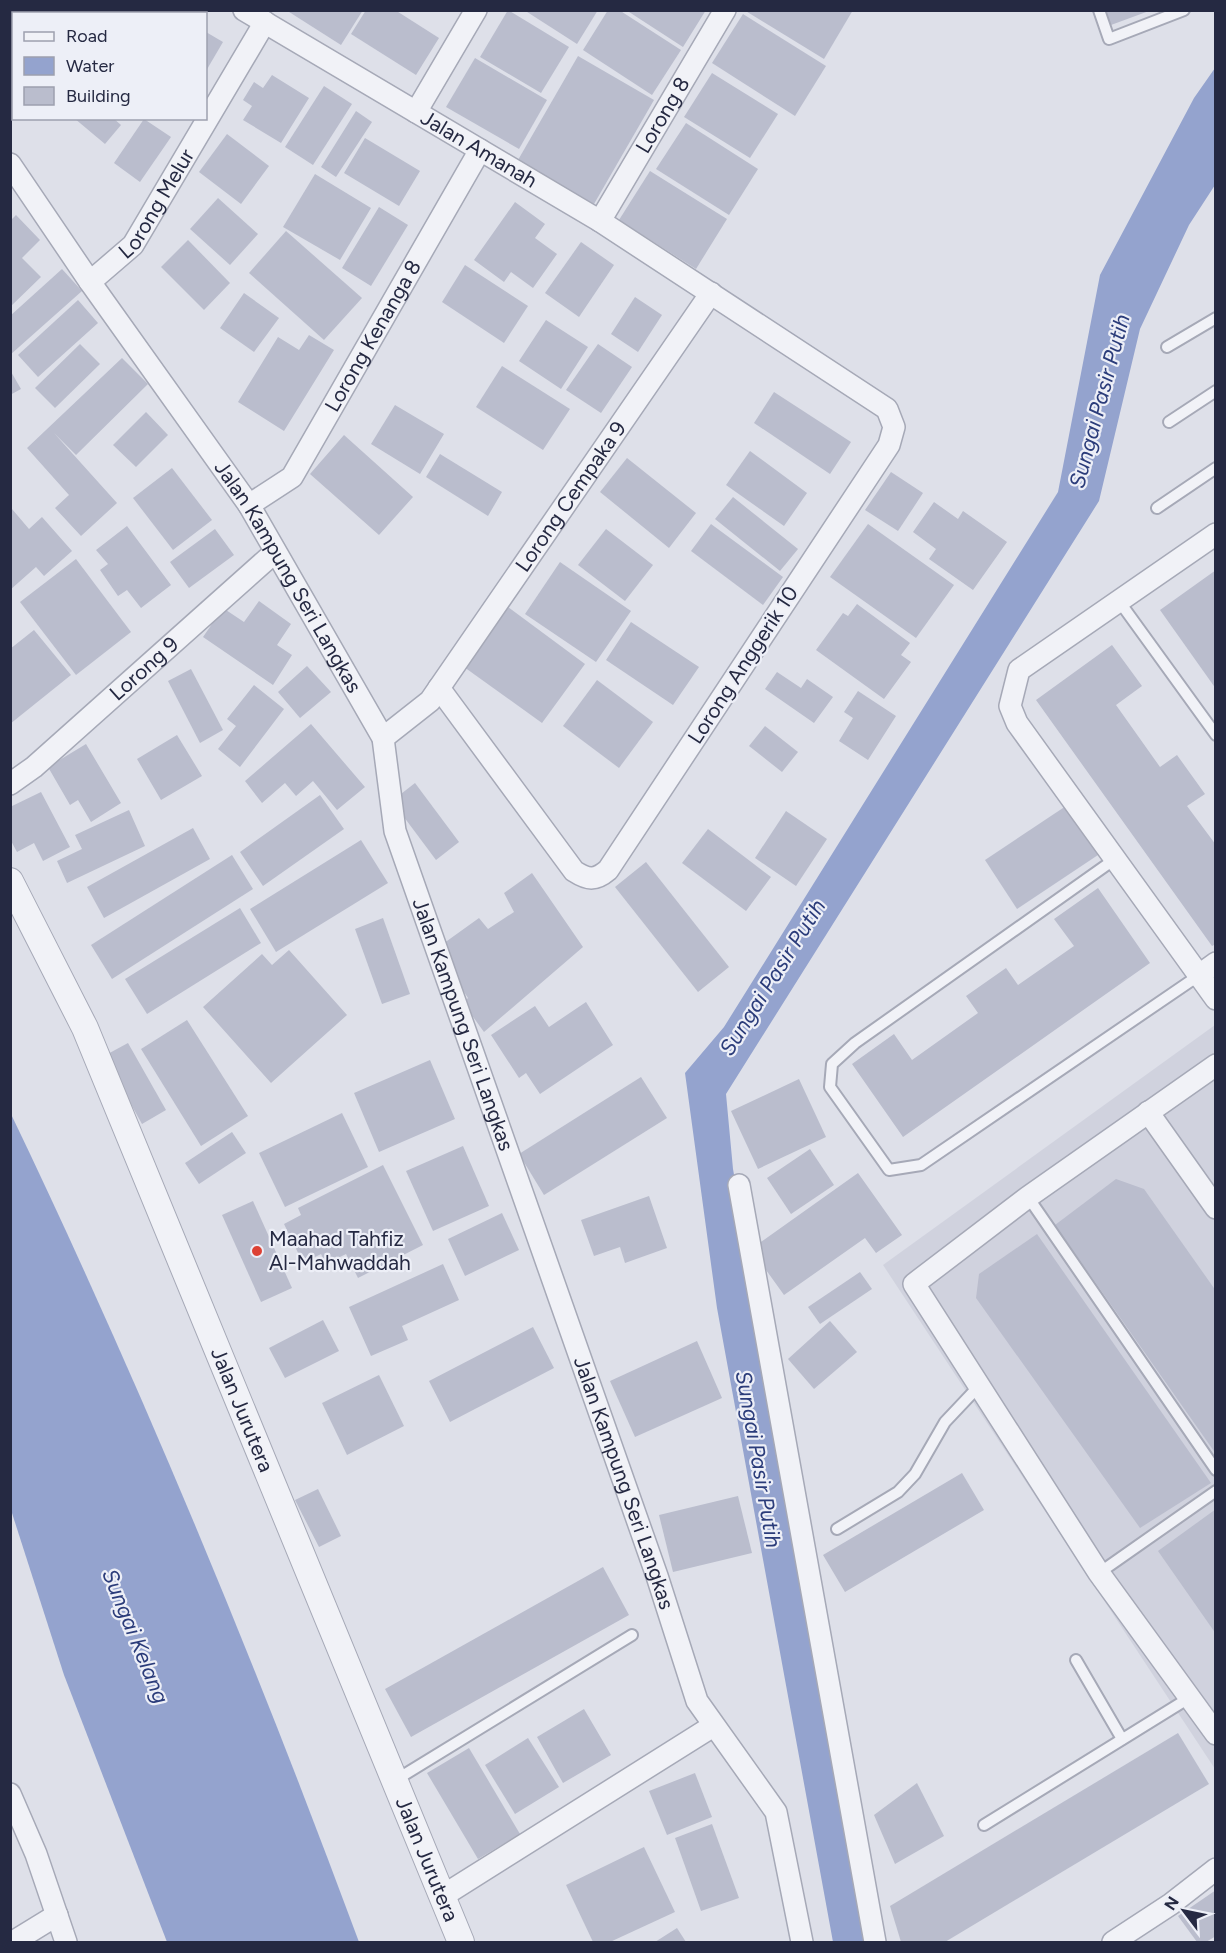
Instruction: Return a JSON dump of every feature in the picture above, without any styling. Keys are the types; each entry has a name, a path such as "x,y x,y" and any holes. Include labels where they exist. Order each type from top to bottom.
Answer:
{"street":[{"name":"Jalan Amanah","path":"244,10 600,221 711,293"},
{"path":"416,112 476,10"},
{"name":"Lorong 8","path":"600,221 725,10"},
{"name":"Lorong Melur","path":"90,282 133,245 265,22"},
{"name":"Lorong Kenanga 8","path":"255,501 292,477 480,150"},
{"name":"Jalan Kampung Seri Langkas","path":"10,164 90,282 255,501 275,552 383,738 394,831 653,1565 697,1701 776,1812 802,1942"},
{"name":"Lorong Cempaka 9","path":"383,738 405,722 434,695 711,293"},
{"name":"Lorong Anggerik 10","path":"434,695 574,871 587,879 599,878 609,870 889,444 894,427 887,409 711,293"},
{"path":"1215,534 1019,670 1010,706 1017,723 1115,859 1207,970 1215,999"},
{"name":"Lorong 9","path":"10,784 43,759 275,552"},
{"name":"Jalan Jurutera","path":"10,881 85,1028 460,1942"},
{"path":"1215,1065 1028,1197 914,1284 1099,1574 1215,1734"},
{"path":"1148,1112 1215,1208"},
{"path":"739,1185 875,1942"},
{"path":"441,1897 713,1726"},
{"path":"10,1794 66,1942"},
{"path":"1113,1942 1171,1904 1215,1869"},
{"path":"13,1942 57,1915"}],"lane":[{"path":"1099,10 1109,39 1184,10"},
{"path":"1167,347 1215,318"},
{"path":"1169,422 1215,391"},
{"path":"1157,507 1215,468"},
{"path":"1119,601 1215,735"},
{"path":"1115,859 855,1043 832,1064 830,1087 890,1170 921,1165 1207,970"},
{"path":"1028,1197 1215,1470"},
{"path":"837,1529 898,1492 915,1474 945,1422 979,1386"},
{"path":"1099,1574 1215,1491"},
{"path":"394,1781 632,1635"},
{"path":"1076,1660 1122,1739"},
{"path":"984,1825 1189,1698"}],"shaded area":[{"path":"1215,1025 1215,1769 883,1265"}],"water":[{"name":"Sungai Pasir Putih","path":"1215,68 1215,185 1189,225 1140,329 1099,501 726,1094 733,1169 871,1942 833,1942 717,1308 685,1073 724,1027 1058,492 1100,275 1194,98"},
{"name":"Sungai Kelang","path":"10,1112 105,1316 194,1523 279,1732 359,1942 167,1942 64,1675 11,1510"}],"building":[{"path":"10,10 31,10 30,12 12,12 12,32 10,30"},
{"path":"135,10 170,10 172,12 134,12"},
{"path":"286,10 363,10 341,45"},
{"path":"366,10 395,10 439,38 416,75 351,34"},
{"path":"508,10 569,47 541,93 480,57"},
{"path":"524,10 598,10 577,44"},
{"path":"608,10 619,10 681,50 652,95 583,50"},
{"path":"626,10 706,10 683,47"},
{"path":"744,10 853,10 824,59"},
{"path":"1105,10 1149,10 1149,11 1111,25"},
{"path":"743,14 826,66 795,116 712,63"},
{"path":"207,33 223,42 207,69"},
{"path":"578,56 654,100 594,204 518,160"},
{"path":"475,58 547,100 519,149 446,107"},
{"path":"712,73 778,114 750,158 684,117"},
{"path":"272,75 309,98 281,143 243,120 252,106 243,100 254,82 263,88"},
{"path":"324,86 352,104 313,165 285,147"},
{"path":"356,111 372,122 336,177 321,167"},
{"path":"76,120 115,120 121,125 105,144"},
{"path":"143,120 171,137 140,182 114,163"},
{"path":"686,123 758,169 729,215 656,169"},
{"path":"227,134 269,166 241,204 199,172"},
{"path":"365,138 420,171 399,206 344,173"},
{"path":"650,171 727,219 696,269 619,220"},
{"path":"315,174 371,208 340,260 283,227"},
{"path":"218,198 258,234 230,265 190,229"},
{"path":"515,202 545,224 535,238 557,254 533,288 511,272 504,282 474,260"},
{"path":"379,207 408,225 371,286 342,268"},
{"path":"16,215 40,240 22,258 41,277 10,307 10,221"},
{"path":"286,231 362,298 324,340 249,273"},
{"path":"188,240 230,283 204,310 161,267"},
{"path":"581,242 614,265 579,317 545,293"},
{"path":"465,265 528,306 504,343 442,302"},
{"path":"62,269 82,291 10,355 10,316"},
{"path":"244,293 279,318 254,352 220,328"},
{"path":"635,297 662,315 638,352 611,334"},
{"path":"78,300 98,323 38,377 18,355"},
{"path":"546,320 588,347 561,389 519,361"},
{"path":"309,335 334,350 284,431 238,402 278,337 299,350"},
{"path":"80,344 100,364 55,408 35,388"},
{"path":"598,344 632,367 601,413 566,390"},
{"path":"122,358 148,384 76,455 54,433 117,503 81,536 55,508 69,495 27,448"},
{"path":"502,366 570,409 543,450 476,407"},
{"path":"10,370 21,389 10,395"},
{"path":"774,392 851,442 830,474 754,423"},
{"path":"395,405 444,434 420,474 371,444"},
{"path":"146,412 168,435 136,467 113,445"},
{"path":"344,435 413,497 379,535 310,474"},
{"path":"750,451 807,493 784,526 726,485"},
{"path":"440,454 502,492 488,516 426,477"},
{"path":"627,458 696,513 669,548 600,492"},
{"path":"172,468 212,520 173,550 133,498"},
{"path":"891,472 923,493 898,531 865,510"},
{"path":"733,497 798,549 780,571 715,519"},
{"path":"934,502 958,519 963,511 1007,542 973,590 929,559 936,549 913,532"},
{"path":"12,509 29,529 42,517 72,551 44,576 36,567 10,590"},
{"path":"711,524 783,577 763,605 691,551"},
{"path":"868,524 954,585 916,638 830,577"},
{"path":"127,526 171,585 141,608 127,590 118,596 100,570 108,564 96,550"},
{"path":"215,529 234,555 189,588 170,562"},
{"path":"606,529 653,565 625,601 578,565"},
{"path":"76,559 131,632 76,675 20,602"},
{"path":"560,562 631,611 596,662 525,614"},
{"path":"1216,570 1216,689 1160,610"},
{"path":"259,601 291,624 277,645 292,655 273,685 203,637 223,608 244,622"},
{"path":"857,604 910,643 901,655 911,662 884,699 816,650 843,613 848,616"},
{"path":"508,607 585,664 542,723 464,667"},
{"path":"631,622 699,667 673,705 606,660"},
{"path":"34,630 71,675 10,724 10,649"},
{"path":"1112,645 1142,686 1116,705 1160,767 1177,755 1205,794 1187,806 1216,845 1216,944 1212,946 1036,700"},
{"path":"307,666 331,692 300,718 278,692"},
{"path":"191,669 223,730 200,743 168,681"},
{"path":"777,672 801,688 807,679 833,697 814,723 765,689"},
{"path":"597,680 653,722 619,768 563,726"},
{"path":"254,685 284,709 240,767 218,749 236,726 227,719"},
{"path":"858,691 896,716 868,760 839,741 853,718 844,712"},
{"path":"311,724 365,787 337,810 313,781 296,796 285,783 262,803 245,781"},
{"path":"765,726 798,752 782,772 749,746"},
{"path":"177,735 202,776 161,800 137,759"},
{"path":"86,744 121,803 91,822 78,800 70,805 48,767"},
{"path":"415,783 459,842 436,860 392,801"},
{"path":"41,792 70,847 43,861 34,843 17,852 10,839 10,807"},
{"path":"320,795 344,829 263,886 240,852"},
{"path":"1069,804 1101,853 1017,909 985,860"},
{"path":"129,810 145,846 67,883 57,861 82,849 75,835"},
{"path":"786,811 827,839 796,886 755,858"},
{"path":"193,828 210,859 104,918 87,887"},
{"path":"708,829 771,877 746,911 682,863"},
{"path":"361,840 388,883 276,952 250,909"},
{"path":"232,855 253,889 112,979 91,945"},
{"path":"646,862 729,967 698,992 615,887"},
{"path":"532,873 583,947 484,1032 463,1003 468,998 447,966 440,946 479,918 488,929 514,912 504,893"},
{"path":"1098,888 1150,963 903,1137 852,1064 894,1034 912,1060 978,1013 966,996 1006,968 1018,985 1074,946 1054,919"},
{"path":"240,908 261,943 147,1014 125,979"},
{"path":"383,918 410,994 382,1004 355,929"},
{"path":"289,950 347,1015 271,1083 203,1007 262,954 272,965"},
{"path":"586,1002 613,1045 540,1094 526,1073 519,1078 491,1035 535,1006 549,1027"},
{"path":"187,1020 248,1116 201,1146 141,1049"},
{"path":"128,1043 166,1110 142,1124 104,1056"},
{"path":"430,1060 455,1119 379,1152 354,1093"},
{"path":"641,1077 667,1118 544,1195 519,1154"},
{"path":"799,1079 826,1137 758,1169 731,1111"},
{"path":"342,1113 368,1167 285,1207 259,1153"},
{"path":"232,1132 246,1153 199,1184 185,1163"},
{"path":"463,1146 489,1206 433,1231 406,1171"},
{"path":"810,1149 834,1185 791,1214 767,1178"},
{"path":"383,1165 423,1245 358,1278 346,1254 326,1264 321,1254 303,1263 284,1224 301,1215 298,1208"},
{"path":"858,1173 902,1235 876,1253 865,1238 784,1295 751,1249"},
{"path":"1116,1179 1144,1189 1216,1291 1216,1454 1055,1225"},
{"path":"649,1196 667,1248 625,1263 620,1247 594,1256 581,1220"},
{"name":"Maahad Tahfiz Al-Mahwaddah","path":"253,1201 292,1288 261,1302 222,1215"},
{"path":"502,1213 519,1250 465,1276 448,1239"},
{"path":"1037,1234 1211,1483 1140,1528 976,1298 979,1274"},
{"path":"443,1264 459,1300 402,1326 408,1340 371,1356 349,1307"},
{"path":"860,1272 872,1289 820,1324 808,1307"},
{"path":"323,1320 339,1351 285,1378 269,1348"},
{"path":"830,1321 857,1352 814,1389 788,1359"},
{"path":"533,1327 554,1368 450,1422 429,1381"},
{"path":"697,1341 722,1398 635,1437 610,1381"},
{"path":"379,1375 404,1426 347,1455 322,1403"},
{"path":"962,1473 984,1510 845,1592 823,1555"},
{"path":"318,1489 341,1536 319,1547 295,1500"},
{"path":"738,1496 752,1553 673,1572 659,1515"},
{"path":"1216,1509 1216,1634 1158,1551"},
{"path":"603,1567 629,1615 411,1737 385,1689"},
{"path":"584,1709 611,1755 563,1783 537,1737"},
{"path":"1178,1733 1209,1784 945,1942 901,1942 890,1906"},
{"path":"528,1738 559,1787 515,1814 485,1765"},
{"path":"469,1748 520,1834 478,1859 427,1773"},
{"path":"695,1773 712,1817 667,1835 649,1791"},
{"path":"917,1783 944,1836 895,1864 874,1815"},
{"path":"712,1824 739,1898 701,1911 675,1838"},
{"path":"644,1847 675,1912 610,1942 593,1942 566,1885"},
{"path":"1216,1890 1216,1936 1206,1942 1197,1942 1178,1916"},
{"path":"677,1928 686,1942 655,1942"}],"place":[{"name":"Maahad Tahfiz Al-Mahwaddah","path":"257,1251"}]}
